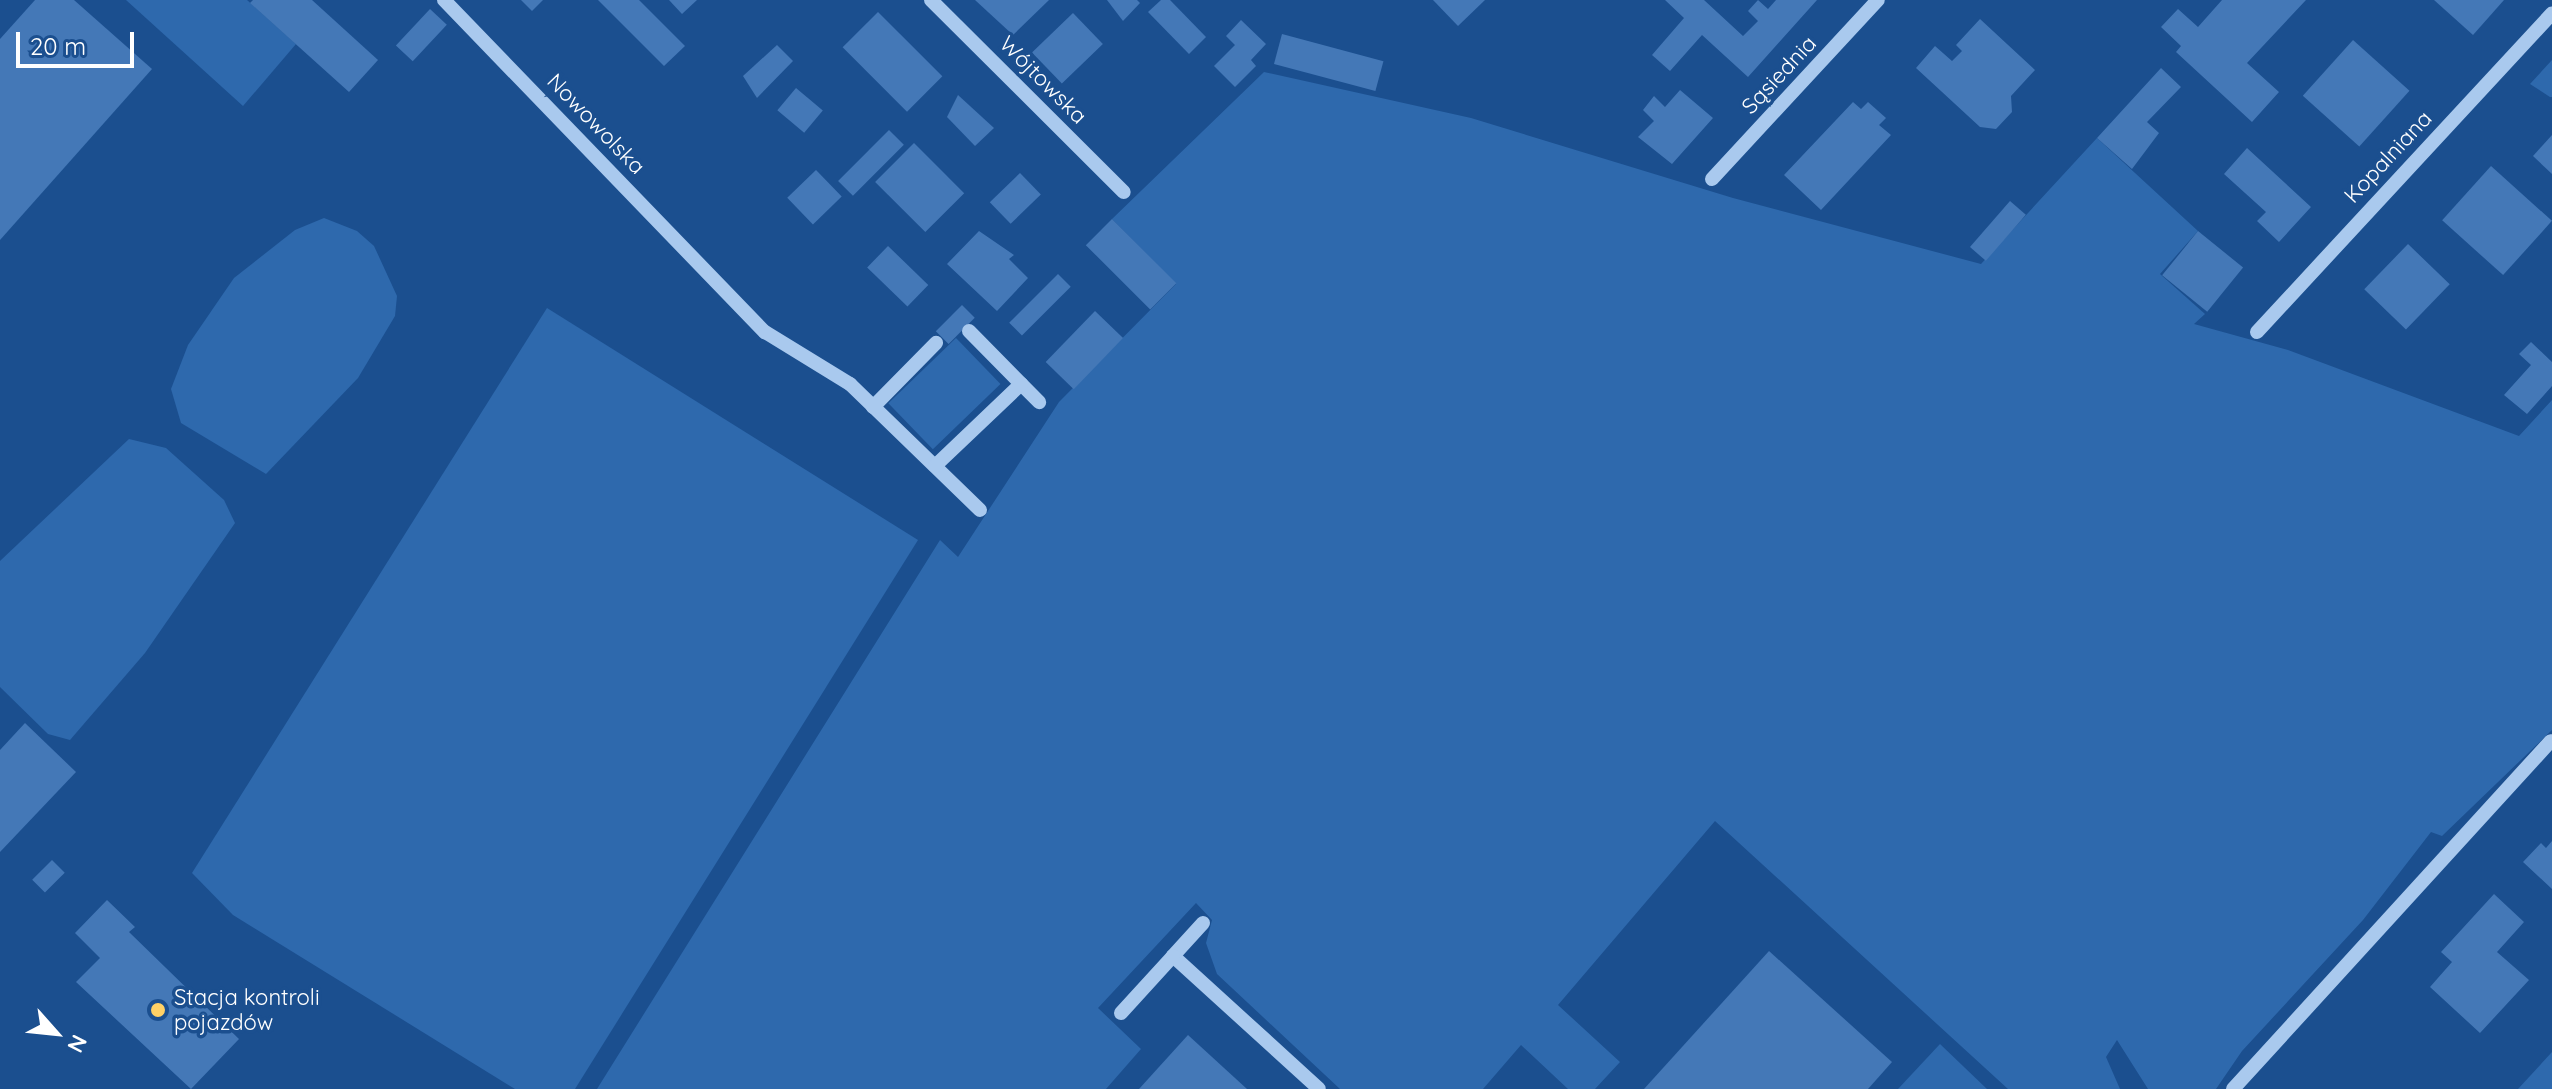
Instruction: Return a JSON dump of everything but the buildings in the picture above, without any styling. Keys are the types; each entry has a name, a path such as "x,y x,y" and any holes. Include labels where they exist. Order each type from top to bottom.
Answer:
{"street":[{"name":"Nowowolska","path":"444,0 783,347 850,384 980,510"},
{"name":"Wójtowska","path":"931,0 1124,192"},
{"name":"Sąsiednia","path":"1712,179 1878,0"},
{"name":"Kopalniana","path":"2257,332 2552,13"},
{"path":"969,331 1039,402"},
{"path":"873,407 936,343"},
{"path":"935,466 1021,384"},
{"path":"2233,1089 2551,741"},
{"path":"1121,1013 1203,923"},
{"path":"1173,956 1319,1089"}],"shaded area":[{"path":"126,0 247,0 296,44 243,106"},
{"path":"2552,60 2552,97 2550,97 2530,84"},
{"path":"1264,72 1471,118 1733,198 1981,264 2097,138 2198,231 2160,274 2205,314 2194,324 2288,350 2519,436 2552,400 2552,730 2442,836 2431,832 2363,920 2242,1051 2216,1089 2148,1089 2117,1040 2106,1057 2120,1089 2008,1089 1715,821 1558,1005 1620,1062 1595,1089 1568,1089 1521,1045 1483,1089 1340,1089 1217,974 1206,943 1212,920 1196,903 1098,1008 1141,1049 1106,1089 597,1089 940,540 958,557 1059,402 1176,284 1112,219"},
{"path":"324,218 357,231 374,246 397,296 395,316 358,378 266,474 181,423 171,389 188,345 234,278 295,230"},
{"path":"547,308 918,540 575,1089 515,1089 233,915 192,873"},
{"path":"956,338 1000,384 933,449 888,403"},
{"path":"129,439 166,448 224,500 235,523 145,653 70,740 48,734 0,687 0,561"},
{"path":"1940,1044 1987,1089 1898,1089"},
{"path":"2552,1052 2552,1089 2518,1089"}],"place":[{"name":"Stacja kontroli pojazdów","path":"158,1010"}]}
